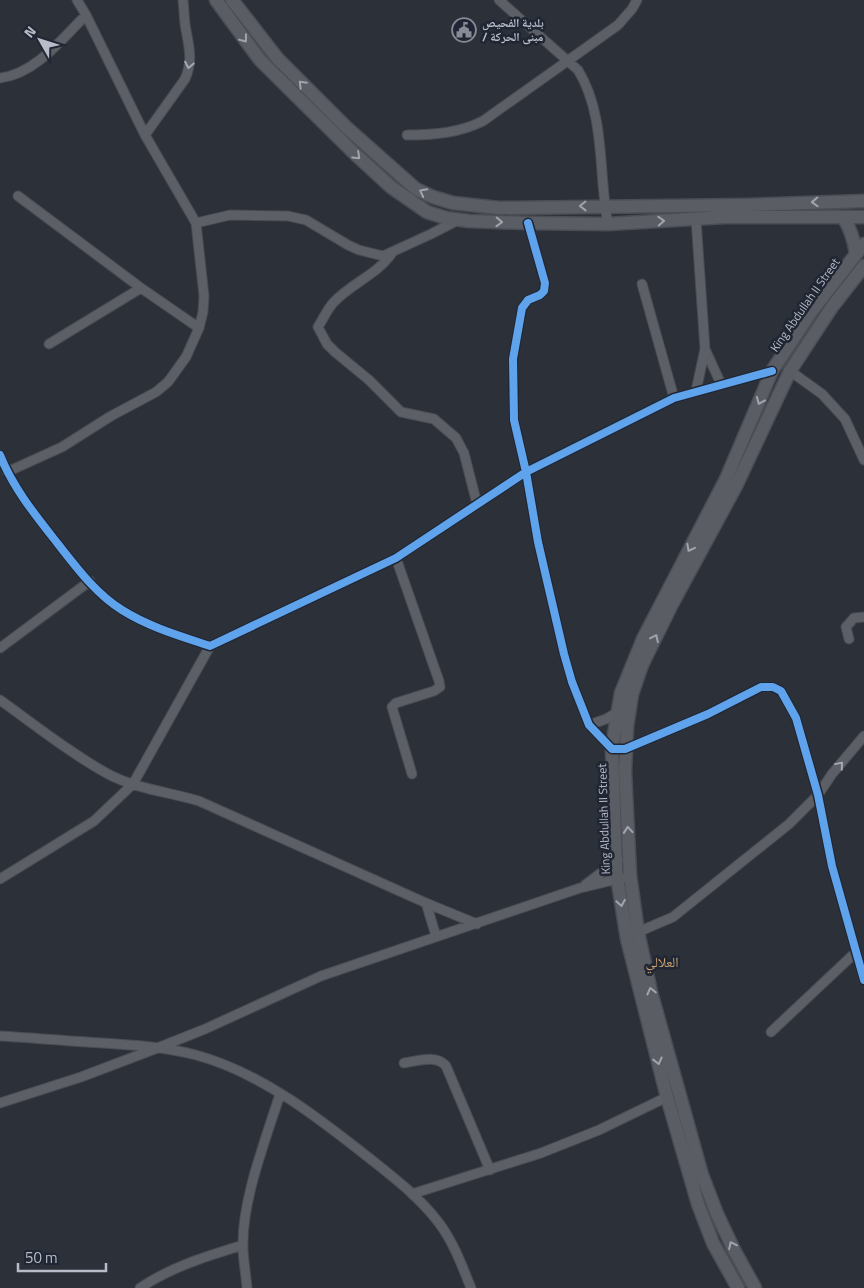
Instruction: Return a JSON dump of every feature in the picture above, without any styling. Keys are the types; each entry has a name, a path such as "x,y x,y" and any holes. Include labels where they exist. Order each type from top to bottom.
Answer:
{"main road":[{"path":"216,0 260,60 354,154 391,187 427,212 458,220 608,224 725,217 864,217"},
{"path":"232,0 278,59 346,127 416,189 433,197 453,203 499,208 746,206 864,201"},
{"path":"843,217 860,249"},
{"name":"King Abdullah II Street","path":"738,1288 713,1243 698,1204 667,1097 627,938 615,862 619,749 616,713 628,675 643,640 726,479 772,371 811,312 860,249"},
{"name":"King Abdullah II Street","path":"755,1288 724,1229 702,1175 661,1030 638,932 630,875 625,771 619,749 632,694 642,664 675,598 736,486 790,371 832,307 864,266"}],"street":[{"path":"7,472 62,447 111,416 156,392 168,382 194,342 199,328 204,296 196,223 146,135 86,15 76,0"},
{"path":"146,135 188,72 191,54 185,24 183,0"},
{"path":"499,0 578,70 584,79 594,106 604,206 608,224"},
{"path":"407,135 430,135 470,128 618,26 637,0"},
{"path":"0,78 11,77 40,59 86,15"},
{"path":"18,196 140,288 199,328"},
{"path":"196,223 230,215 288,216 306,220 359,250 383,256 458,220"},
{"path":"696,219 705,349 696,391"},
{"path":"528,223 545,283 544,291 540,295 528,300 522,308 513,359 514,420 526,472 538,542 564,654 572,682 590,725 619,749 708,714 761,688 773,687 781,692 796,718 818,795 832,866 864,980"},
{"path":"392,253 385,264 365,277 334,302 318,327 327,344 369,380 401,412 434,419 456,438 464,453 477,504"},
{"path":"642,284 674,398"},
{"path":"49,344 140,288"},
{"path":"705,349 721,384"},
{"path":"0,879 94,821 133,784 210,646 396,558 526,472 674,398 772,371"},
{"path":"790,371 822,394 845,419 864,460"},
{"path":"0,455 7,472 48,532 90,582 121,610 137,619 154,627 210,646"},
{"path":"396,558 440,687 434,691 396,702 392,707 412,774"},
{"path":"0,648 90,582"},
{"path":"849,639 846,627 854,618 864,617"},
{"path":"0,700 38,728 108,774 133,784 199,802 477,924"},
{"path":"590,725 616,713"},
{"path":"638,932 662,923 693,901 789,824 818,795 832,774 864,736"},
{"path":"580,888 615,862 629,855"},
{"path":"0,1103 81,1077 160,1047 205,1029 321,976 580,888 617,880 630,875"},
{"path":"426,903 436,936"},
{"path":"771,1032 856,952"},
{"path":"0,1036 160,1047 196,1055 243,1073 280,1094 351,1144 412,1194 440,1224 452,1243 470,1288"},
{"path":"404,1063 433,1059 439,1060 446,1066 490,1170"},
{"path":"247,1288 243,1245 247,1209 254,1175 280,1094"},
{"path":"412,1194 541,1153 599,1130 667,1097"},
{"path":"140,1288 164,1273 243,1245"}],"cycle path":[{"path":"528,223 545,283 544,291 540,295 528,300 522,308 513,359 514,420 526,472 538,542 564,654 572,682 589,725 612,749 625,749 708,714 761,687 773,687 781,691 796,718 818,795 832,866 864,980"},
{"path":"0,455 11,479 33,512 95,588 113,604 143,621 165,631 210,646 396,558 526,472 674,398 772,371"}],"place":[{"name":"بلدية الفحيص / مبنى الحركة","path":"464,30"}],"district":[{"name":"العلالي","path":"662,962"}]}
